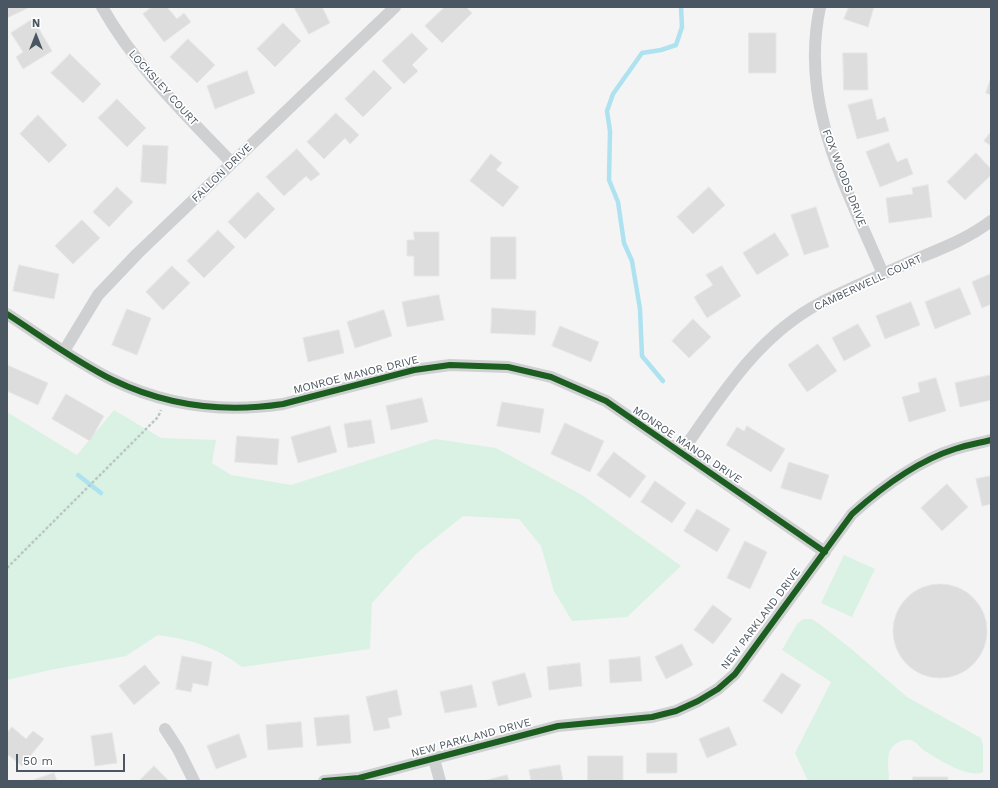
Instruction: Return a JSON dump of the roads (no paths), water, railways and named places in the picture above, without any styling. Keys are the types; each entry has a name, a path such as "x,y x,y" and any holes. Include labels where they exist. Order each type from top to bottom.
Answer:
{"street":[{"name":"LOCKSLEY COURT","path":"102,7 116,32 136,59 158,85 232,163"},
{"name":"FOX WOODS DRIVE","path":"820,7 815,56 817,96 825,134 883,274"},
{"name":"FALLON DRIVE","path":"64,351 98,295 137,254 232,163 386,10"},
{"name":"CAMBERWELL COURT","path":"682,453 736,374 765,343 786,325 821,303 961,240 991,221"},
{"name":"MONROE MANOR DRIVE","path":"7,314 112,380 148,394 185,404 223,408 263,407 283,404 414,370 450,365 493,366 551,377 606,401 825,552"},
{"name":"NEW PARKLAND DRIVE","path":"324,781 359,778 558,726 652,717 676,711 698,701 718,689 735,674 852,514 883,488 917,466 954,449 991,440"},
{"path":"165,730 178,749 194,781"},
{"path":"434,759 440,781"}],"waterway":[{"path":"663,381 642,356 640,309 632,261 624,243 618,202 609,180 610,131 607,111 613,94 642,53 661,50 676,45 682,27 681,7"},
{"path":"78,475 101,493"}]}
